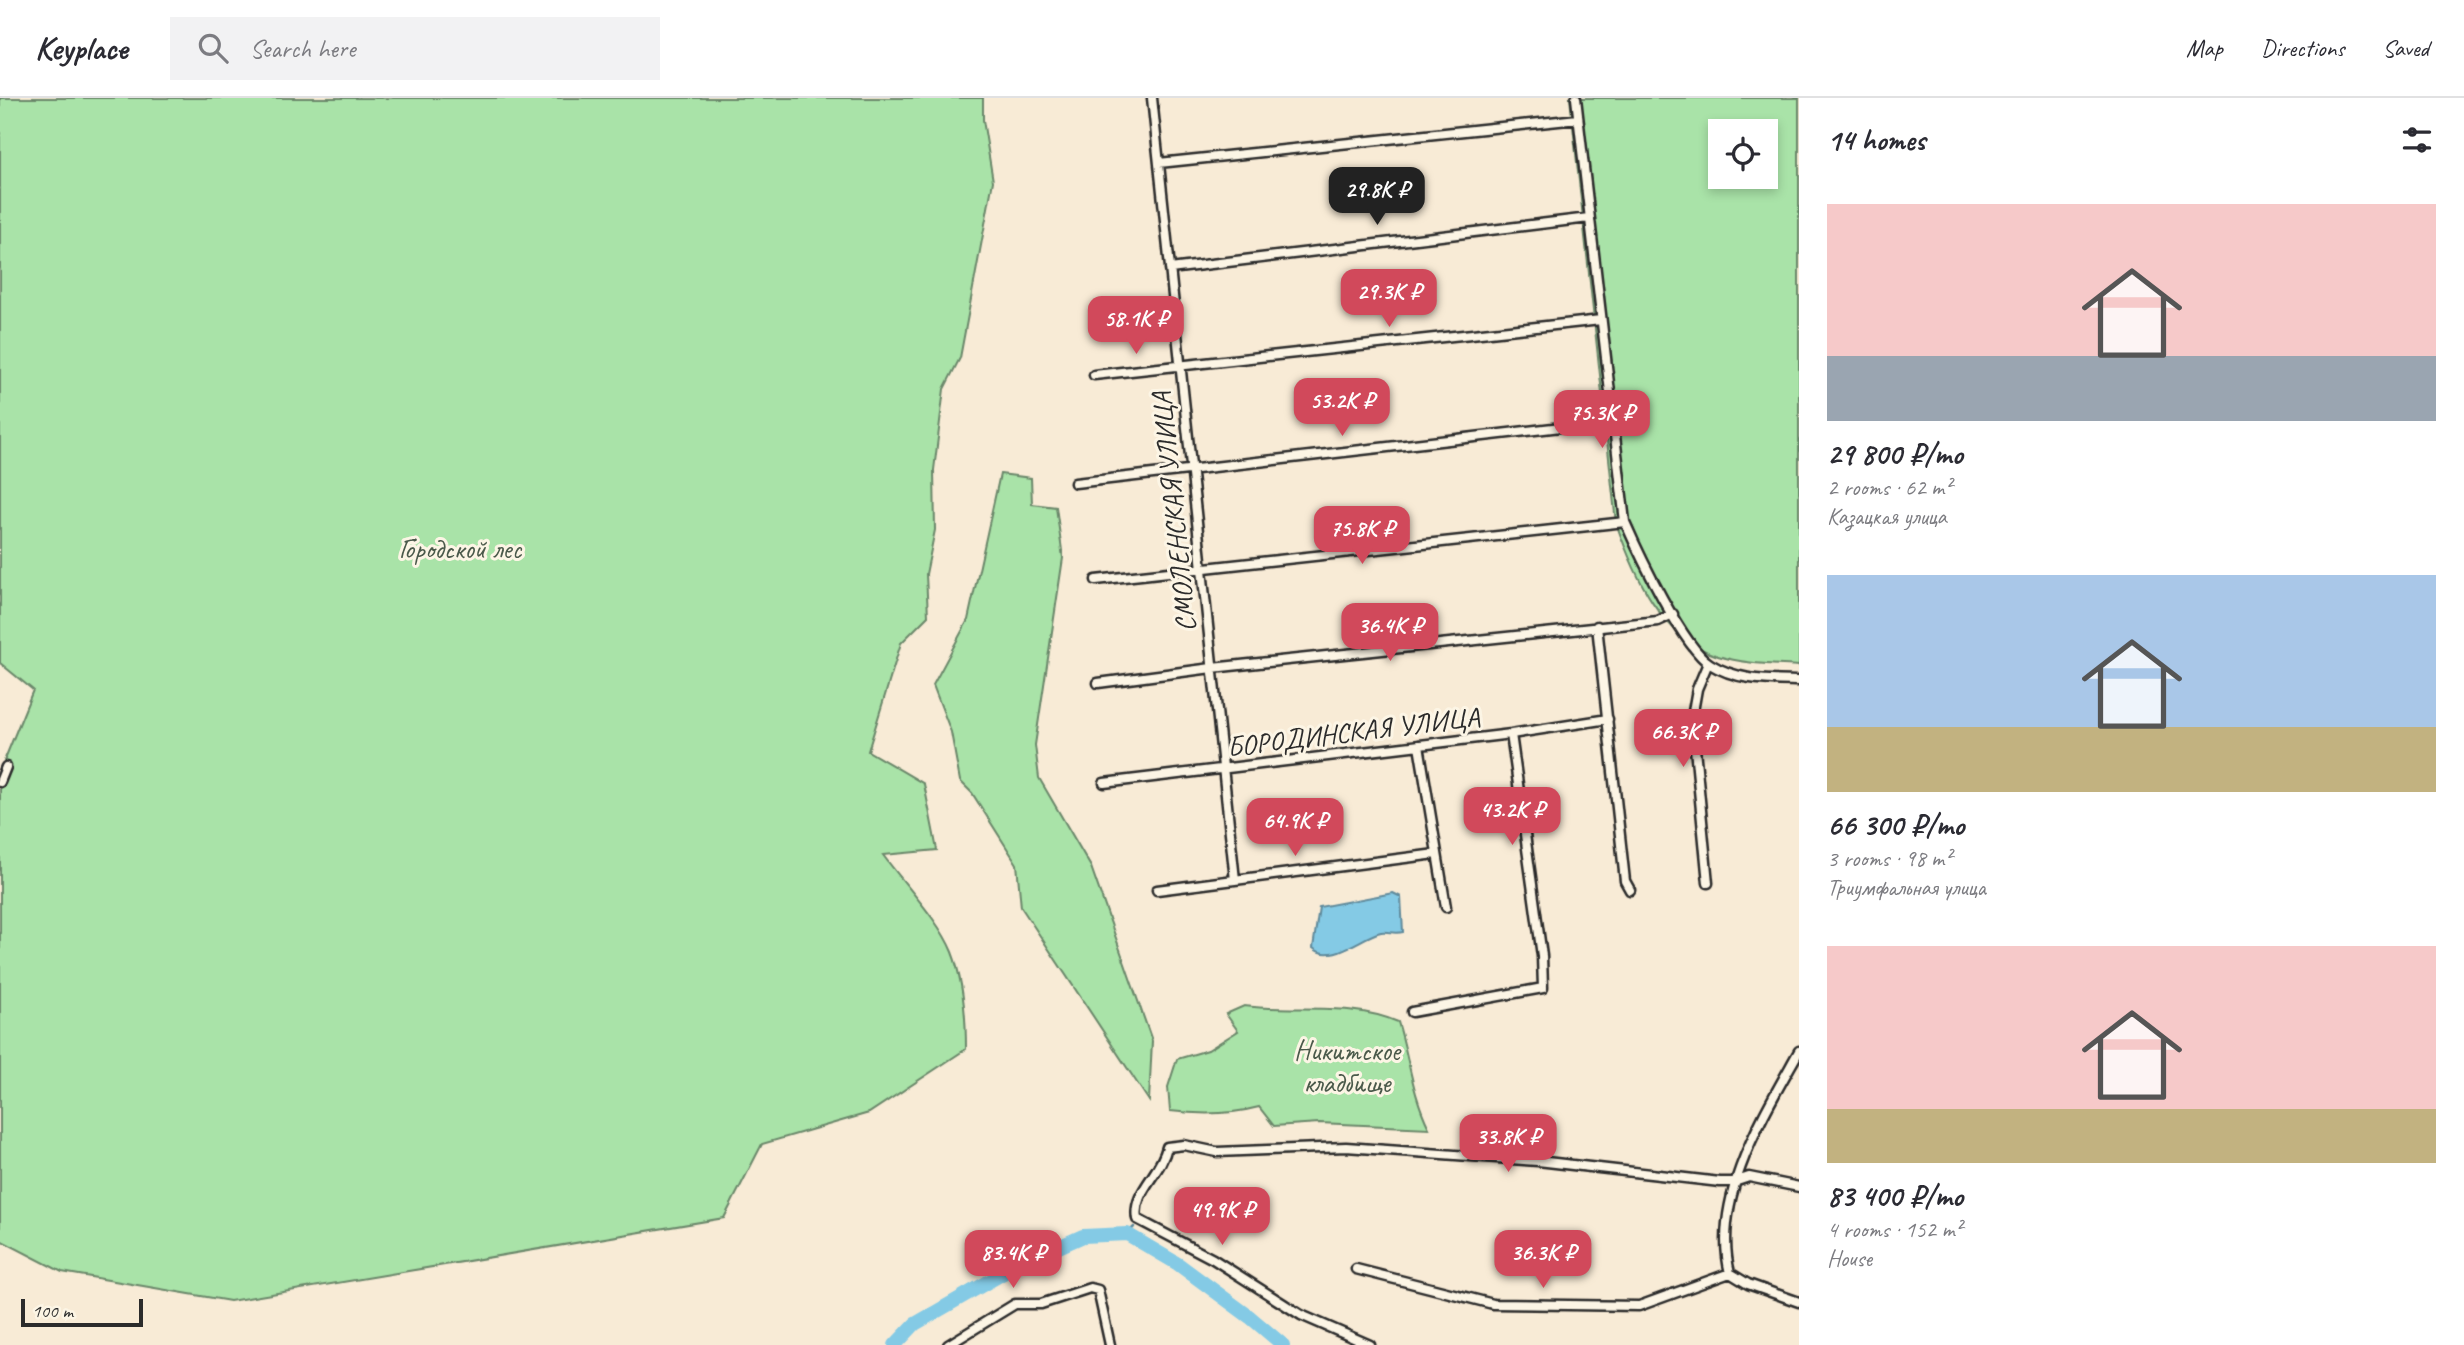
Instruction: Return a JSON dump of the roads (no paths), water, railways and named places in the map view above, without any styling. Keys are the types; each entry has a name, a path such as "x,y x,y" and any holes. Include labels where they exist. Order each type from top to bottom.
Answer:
{"street":[{"name":"СМОЛЕНСКАЯ УЛИЦА","path":"1152,98 1235,880"},
{"path":"1576,98 1625,522 1644,566 1673,614 1708,663 1752,679 1799,681"},
{"path":"1159,163 1578,119"},
{"path":"1170,269 1589,218"},
{"path":"1094,375 1601,320"},
{"path":"1076,482 1613,421"},
{"path":"1096,580 1625,522"},
{"path":"1098,683 1212,668 1658,621 1673,614"},
{"path":"1597,626 1625,881 1630,890"},
{"path":"1708,663 1697,689 1692,717 1708,883"},
{"name":"БОРОДИНСКАЯ УЛИЦА","path":"1104,783 1419,746 1608,719"},
{"path":"1412,1012 1543,988 1542,956 1511,734"},
{"path":"1419,746 1446,907"},
{"path":"0,782 6,766"},
{"path":"1157,890 1436,853"},
{"path":"1730,1273 1727,1251 1734,1182 1771,1098 1799,1051"},
{"path":"1370,1345 1301,1315 1213,1259 1137,1219 1135,1208 1139,1198 1164,1161 1167,1147 1184,1145 1217,1152 1346,1147 1538,1161 1734,1182 1749,1177 1799,1187"},
{"path":"1356,1269 1493,1304 1626,1306 1639,1306 1730,1273"},
{"path":"1730,1273 1748,1284 1799,1302"},
{"path":"948,1345 1015,1304 1041,1304 1095,1288 1098,1290 1110,1345"}],"water":[{"path":"1393,893 1401,897 1403,932 1381,932 1347,948 1329,953 1313,948 1319,907"}],"waterway":[{"path":"1127,1234 1134,1227"},
{"path":"895,1345 915,1324 1014,1267 1083,1236 1127,1234 1178,1264 1283,1345"}],"park label":[{"name":"Городской лес","path":"460,548"},
{"name":"Никитское кладбище","path":"1347,1066"}]}
